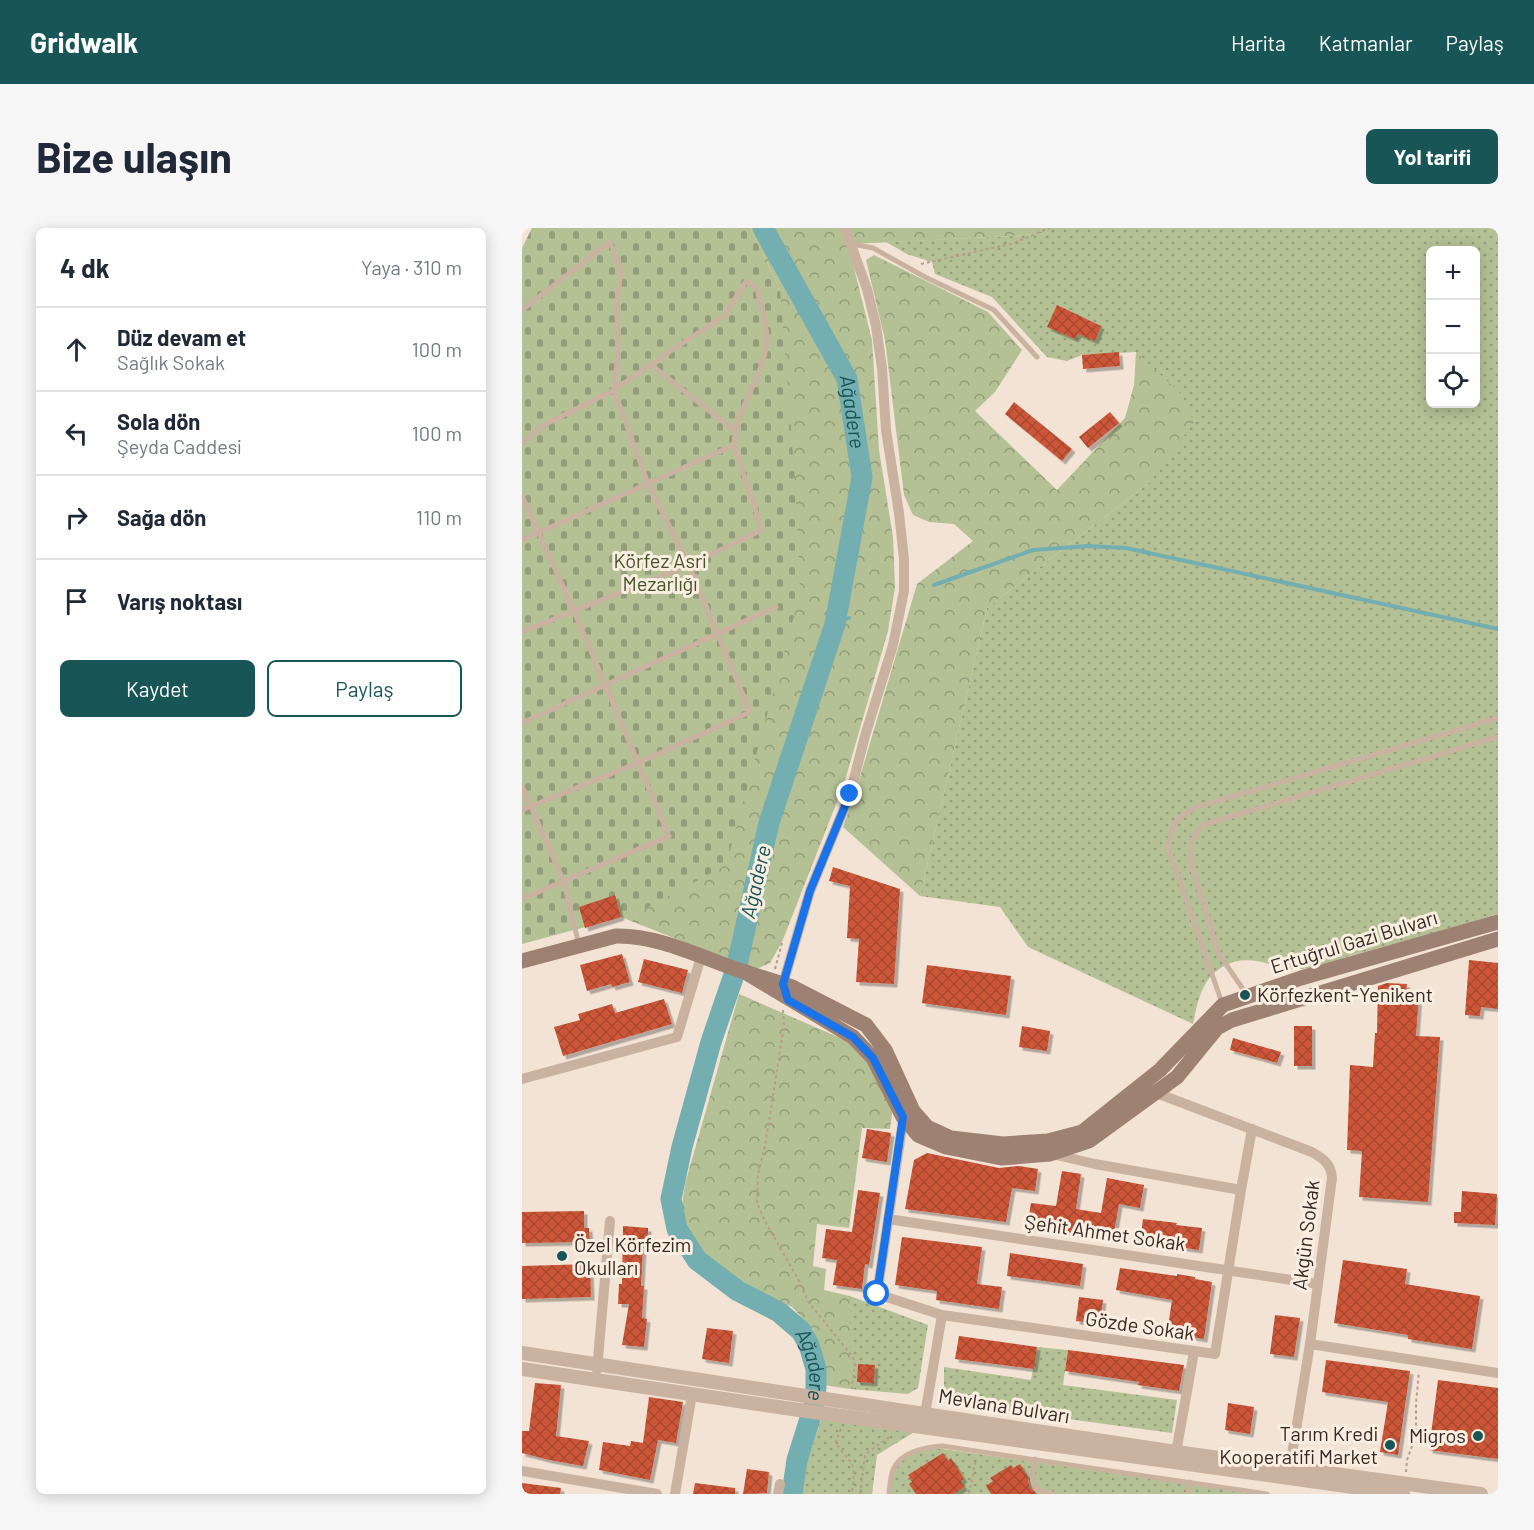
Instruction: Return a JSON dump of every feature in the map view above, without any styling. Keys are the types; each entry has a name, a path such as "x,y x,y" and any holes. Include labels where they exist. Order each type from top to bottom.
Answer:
{"main road":[{"name":"Ertuğrul Gazi Bulvarı","path":"1223,1005 1301,978 1498,922"},
{"path":"522,961 616,936 637,936 656,940 746,972 782,990 853,1037 873,1058 903,1117 918,1135 945,1147 1001,1158 1049,1147 1082,1132 1160,1070 1223,1005"},
{"name":"Ertuğrul Gazi Bulvarı","path":"1049,1147 1089,1141 1178,1077 1217,1028 1232,1020 1498,939"},
{"path":"782,990 792,987 866,1025 885,1050 913,1111 927,1127 951,1138 1049,1147"}],"street":[{"path":"782,990 810,891 850,794 893,645 904,591 904,559 886,430 876,326 867,289 852,244 844,228"},
{"path":"522,1079 677,1037 701,957"},
{"name":"Akgün Sokak","path":"1139,1087 1312,1152 1322,1157 1331,1169 1332,1178 1310,1344 1289,1473"},
{"path":"888,1219 906,1096"},
{"name":"Gözde Sokak","path":"888,1219 877,1294 942,1316 1215,1354 1252,1129"},
{"path":"1049,1147 1095,1164 1241,1190"},
{"name":"Şehit Ahmet Sokak","path":"888,1219 1318,1284"},
{"path":"597,1380 610,1221"},
{"path":"924,1420 942,1316"},
{"path":"1310,1344 1498,1373"},
{"path":"1175,1457 1194,1352"},
{"name":"Mevlana Bulvarı","path":"522,1353 598,1365 785,1401"},
{"name":"Mevlana Bulvarı","path":"522,1369 692,1394 785,1401 849,1409 1406,1491 1481,1494"},
{"path":"675,1494 692,1394"},
{"path":"522,1472 657,1494"}],"lane":[{"path":"522,310 610,242 621,269 617,303 618,355 614,390 648,484 689,565 750,712 638,763 522,810"},
{"path":"852,244 873,248 994,310 1037,357"},
{"path":"522,444 542,426 614,390 724,316 746,281 757,288 767,338 761,363 735,431 734,445 762,530 689,565 522,632"},
{"path":"651,365 735,431"},
{"path":"522,540 734,445"},
{"path":"522,496 574,611 669,836 522,899"},
{"path":"522,723 776,607"},
{"path":"1223,1005 1168,847 1176,819 1197,807 1498,718"},
{"path":"1248,997 1219,954 1190,861 1192,840 1203,825 1498,737"},
{"path":"522,786 564,882 579,945"},
{"path":"889,1494 894,1467 901,1460 916,1450 942,1446 1267,1494"},
{"path":"1035,1459 1032,1476 1035,1488 1040,1492 1054,1494"},
{"path":"1188,1494 1190,1482"}],"path":[{"path":"906,266 1011,243 1050,228"},
{"path":"782,942 774,965 782,990 784,1026 765,1146 758,1174 758,1203 766,1223 809,1303 855,1362 849,1409 836,1440 838,1448 852,1464 854,1473 852,1494"},
{"path":"1406,1491 1405,1468 1416,1435 1420,1360"},
{"path":"860,1494 865,1456 893,1435"},
{"path":"969,1494 978,1451"}],"green space":[{"name":"Körfez Asri Mezarlığı","path":"532,228 750,228 780,289 796,493 800,594 726,865 637,913 522,944 522,248"},
{"path":"750,228 1050,228 1042,233 1013,236 852,244 852,260 872,340 879,450 893,537 895,588 888,631 844,784 782,942 770,963 754,970 621,917 637,913 780,289"},
{"path":"1050,228 1498,228 1498,914 1306,969 1291,969 1244,960 1234,962 1217,971 1206,983 1199,998 1193,1024 1028,947 1000,907 920,896 987,608 1150,482 1136,352 1082,355 1067,361 1047,357 992,297 935,274 932,262 907,254 886,242 1042,233"},
{"path":"874,255 988,312 1022,350 995,392 975,411 1057,490 1125,418 1134,385 1136,352 1179,392 1194,422 1150,482 987,608 920,896 843,827 917,584 973,541 954,524 929,522 913,515 904,495 885,340 866,260"},
{"path":"739,994 854,1044 866,1058 893,1107 890,1129 862,1128 849,1228 817,1224 813,1266 826,1269 824,1290 850,1296 850,1389 824,1385 813,1330 792,1307 760,1293 711,1261 690,1236 681,1212 685,1184"},
{"path":"850,1296 928,1325 918,1388 908,1394 850,1389"},
{"path":"1037,1347 1068,1350 1063,1385 1177,1400 1172,1433 948,1403 944,1397 944,1367 1031,1380"},
{"path":"822,1417 916,1431 877,1455 872,1494 800,1494 806,1465"},
{"path":"928,1447 1267,1494 889,1494 893,1474 900,1463 910,1455"}],"building":[{"path":"1057,305 1101,326 1095,341 1078,334 1075,339 1047,327"},
{"path":"1119,352 1120,366 1083,369 1082,355"},
{"path":"1014,402 1072,449 1062,461 1005,414"},
{"path":"1110,412 1119,423 1088,448 1079,437"},
{"path":"833,867 900,889 894,984 856,982 859,939 847,938 850,886 829,881"},
{"path":"615,895 621,917 585,928 579,907"},
{"path":"622,954 630,982 612,987 611,984 587,991 580,965"},
{"path":"644,959 688,970 682,993 638,982"},
{"path":"1469,960 1498,963 1498,1009 1481,1007 1480,1016 1465,1015"},
{"path":"927,965 1011,976 1006,1015 922,1003"},
{"path":"1387,983 1407,984 1406,993 1419,993 1416,1036 1440,1037 1428,1202 1359,1197 1362,1151 1347,1150 1350,1065 1373,1067 1375,1033 1377,1033 1378,986"},
{"path":"664,999 672,1024 563,1056 554,1027 580,1020 578,1014 612,1004 615,1013"},
{"path":"1022,1026 1050,1031 1047,1051 1019,1047"},
{"path":"1294,1026 1312,1026 1312,1066 1294,1066"},
{"path":"1233,1038 1281,1052 1277,1063 1230,1050"},
{"path":"867,1129 891,1133 887,1162 862,1158"},
{"path":"927,1153 999,1168 1019,1166 1038,1169 1035,1191 1012,1188 1006,1222 905,1209 914,1160"},
{"path":"1062,1171 1081,1174 1076,1209 1101,1213 1107,1178 1144,1185 1140,1208 1119,1204 1113,1239 1027,1227 1031,1203 1056,1206"},
{"path":"858,1190 880,1193 869,1265 865,1264 862,1289 833,1285 837,1260 822,1258 826,1229 852,1232"},
{"path":"1462,1191 1497,1194 1495,1225 1454,1223 1454,1212 1461,1212"},
{"path":"584,1211 584,1228 589,1228 590,1242 522,1243 522,1212"},
{"path":"1143,1219 1202,1228 1199,1250 1140,1242"},
{"path":"623,1226 648,1228 648,1248 643,1248 641,1286 644,1286 642,1318 647,1319 644,1347 622,1345 629,1304 618,1304 619,1284 622,1284"},
{"path":"902,1237 982,1247 977,1284 1002,1287 999,1309 936,1300 937,1291 895,1285"},
{"path":"1010,1253 1083,1264 1080,1286 1007,1276"},
{"path":"1343,1260 1407,1269 1405,1284 1480,1296 1472,1349 1408,1339 1408,1335 1334,1323"},
{"path":"590,1264 591,1297 522,1299 522,1266"},
{"path":"1120,1268 1177,1276 1177,1274 1212,1282 1204,1339 1167,1333 1172,1300 1116,1290"},
{"path":"1079,1297 1103,1300 1100,1324 1076,1321"},
{"path":"1275,1315 1300,1318 1294,1357 1270,1354"},
{"path":"707,1328 733,1331 729,1363 702,1359"},
{"path":"959,1336 1037,1347 1034,1369 955,1359"},
{"path":"1068,1350 1184,1365 1179,1391 1138,1385 1139,1382 1065,1371"},
{"path":"1326,1360 1410,1371 1398,1455 1380,1452 1388,1402 1322,1392"},
{"path":"858,1364 875,1365 874,1383 857,1382"},
{"path":"1438,1380 1498,1388 1498,1459 1429,1450"},
{"path":"535,1383 561,1385 556,1436 589,1441 583,1466 522,1453 522,1431 529,1431"},
{"path":"649,1397 683,1402 676,1443 658,1440 650,1480 599,1470 603,1442 630,1446 631,1441 643,1443"},
{"path":"1228,1403 1254,1407 1250,1434 1225,1430"},
{"path":"943,1453 948,1461 951,1458 964,1479 961,1481 964,1487 954,1494 916,1494 909,1484 912,1482 908,1475"},
{"path":"1020,1464 1028,1477 1029,1486 1037,1494 991,1494 986,1486 993,1481 990,1478 1011,1465 1013,1468"},
{"path":"747,1469 769,1472 767,1493 743,1494"},
{"path":"522,1483 561,1488 560,1494 522,1494"},
{"path":"695,1483 735,1488 735,1494 693,1494"}],"waterway":[{"name":"Ağadere","path":"763,228 847,379 862,477 835,624 769,823 736,969 711,1042 682,1147 671,1199 677,1229 697,1260 738,1291 779,1312 801,1331 809,1345 816,1369 814,1406 797,1460 792,1494"},
{"path":"934,585 1033,550 1088,546 1126,548 1498,629"},
{"path":"835,624 849,618"}],"place":[{"name":"Körfezkent-Yenikent","path":"1245,995"},
{"name":"Özel Körfezim Okulları","path":"562,1256"},
{"name":"Migros","path":"1478,1436"},
{"name":"Tarım Kredi Kooperatifi Market","path":"1390,1445"}],"route":[{"path":"850,794 810,891 783,984 788,1000 853,1037 873,1058 903,1117 877,1294"}]}
